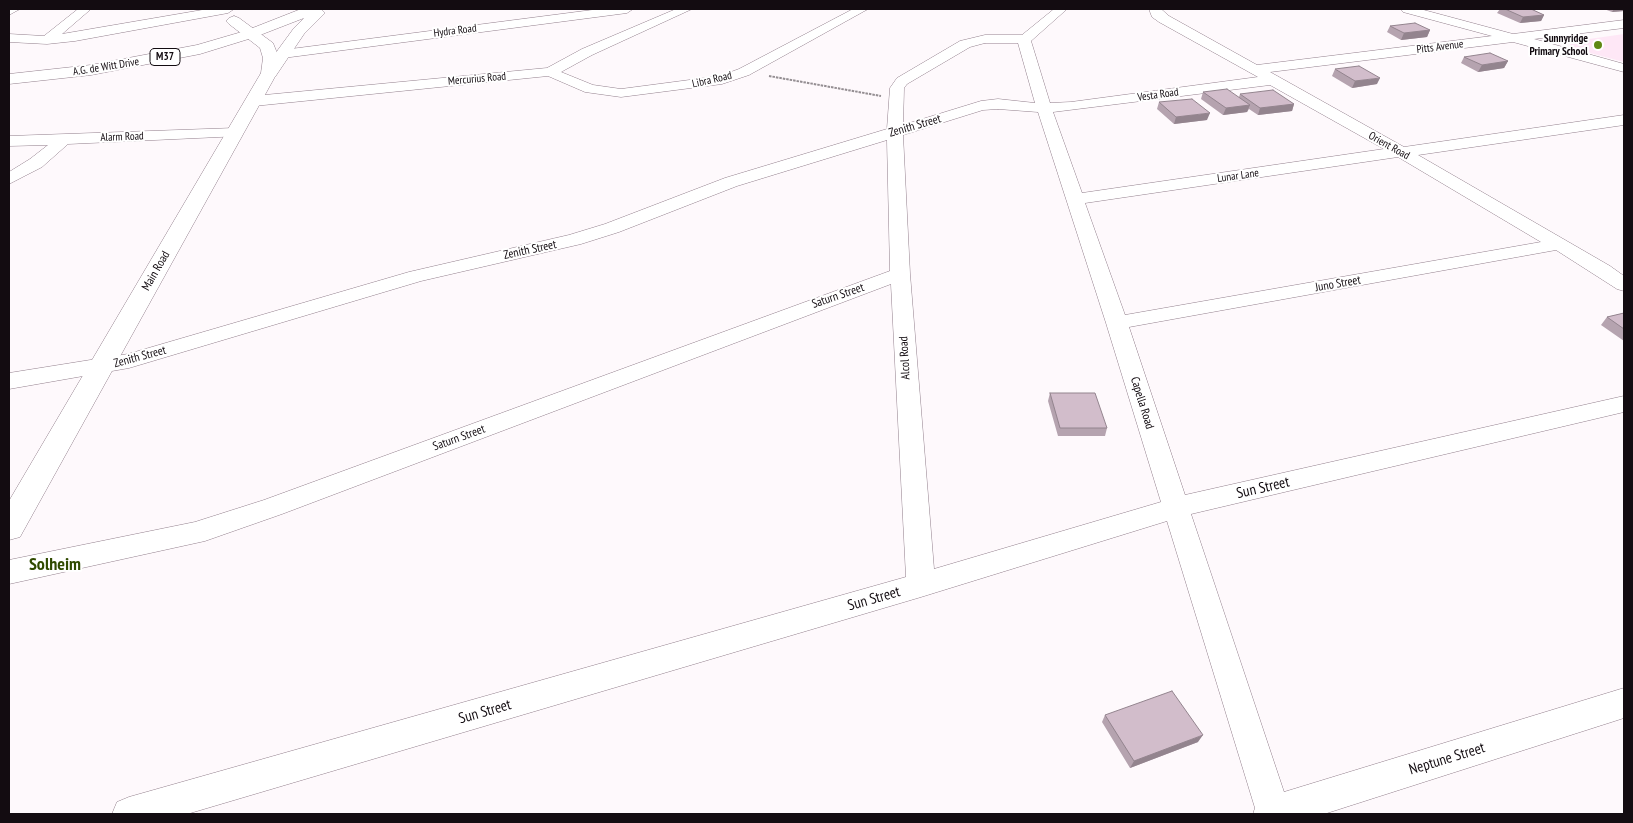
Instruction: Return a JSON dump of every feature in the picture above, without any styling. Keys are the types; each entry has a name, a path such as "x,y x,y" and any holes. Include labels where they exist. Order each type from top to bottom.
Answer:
{"street":[{"path":"9,11 14,9"},
{"path":"47,40 85,9"},
{"name":"A.G. de Witt Drive","path":"9,79 128,64 200,49 250,34 314,9"},
{"path":"269,73 299,31 323,9"},
{"name":"Hydra Road","path":"283,54 627,9"},
{"name":"Libra Road","path":"550,72 590,89 621,93 699,85 722,80 744,72 862,9"},
{"path":"896,99 897,88 902,81 965,44 985,39 1024,39 1040,30 1061,9"},
{"name":"Orient Road","path":"1155,9 1164,19 1401,152 1603,270 1624,285"},
{"path":"1407,9 1624,68"},
{"name":"Mercurius Road","path":"254,101 550,72 587,52 677,10"},
{"path":"203,29 231,15"},
{"path":"9,38 47,40 231,15 252,16"},
{"name":"Main Road","path":"9,528 269,73 270,51 267,46 250,34 231,15"},
{"name":"Pitts Avenue","path":"1255,70 1624,24"},
{"name":"Capella Road","path":"1024,39 1117,324 1272,814"},
{"name":"A.G. de Witt Drive","path":"9,68 139,45"},
{"name":"Vesta Road","path":"1045,108 1107,102 1271,80"},
{"name":"Alcol Road","path":"896,99 895,132 900,274 921,585"},
{"name":"Zenith Street","path":"9,381 102,367 154,354 432,272 597,234 731,182 982,106 1015,104 1045,108"},
{"name":"Lunar Lane","path":"1075,199 1624,120"},
{"name":"Alarm Road","path":"9,141 235,133"},
{"path":"9,179 36,162 64,139"},
{"name":"Juno Street","path":"1117,324 1559,244"},
{"path":"1603,270 1624,266"},
{"name":"Saturn Street","path":"9,572 195,533 273,507 804,308 900,274"},
{"name":"Sun Street","path":"129,814 921,585 1174,508 1624,404"},
{"name":"Neptune Street","path":"1272,814 1624,703"}],"path":[{"path":"744,72 896,99"}],"shaded area":[{"name":"Sunnyridge Primary School","path":"1624,34 1624,62 1575,49 1568,42"}],"building":[{"path":"1505,9 1531,9 1544,15 1523,17"},
{"path":"1415,23 1430,30 1404,33 1390,26"},
{"path":"1490,53 1508,61 1482,65 1464,57"},
{"path":"1359,66 1380,78 1355,81 1335,69"},
{"path":"1227,89 1250,105 1226,108 1203,92"},
{"path":"1273,90 1294,104 1260,108 1240,94"},
{"path":"1192,99 1210,113 1176,117 1159,102"},
{"path":"1624,313 1624,329 1607,317"},
{"path":"1050,393 1095,393 1107,428 1060,428"},
{"path":"1172,691 1203,735 1134,761 1105,715"}],"place":[{"name":"Sunnyridge Primary School","path":"1598,45"}],"district":[{"name":"Solheim","path":"55,565"}]}
